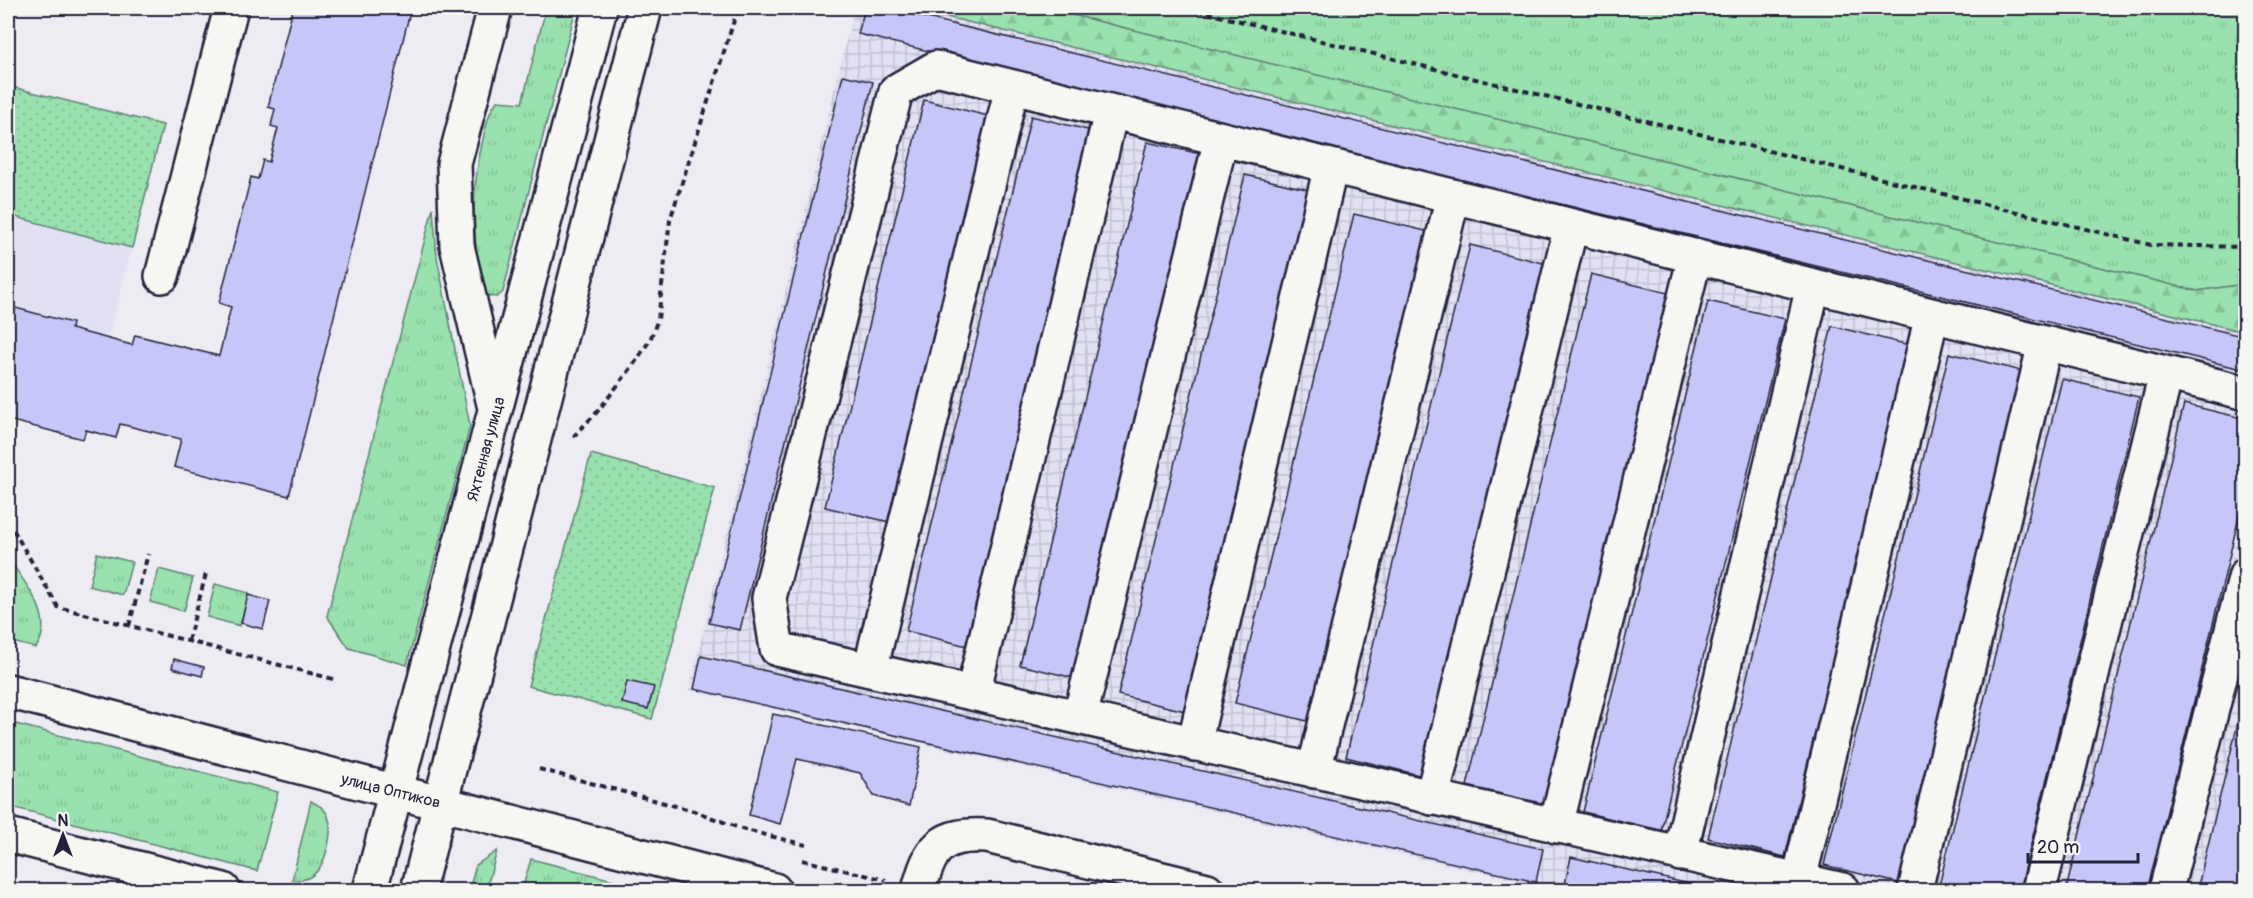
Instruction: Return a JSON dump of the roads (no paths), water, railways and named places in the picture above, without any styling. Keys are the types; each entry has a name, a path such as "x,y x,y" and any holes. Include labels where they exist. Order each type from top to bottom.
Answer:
{"street":[{"path":"162,276 231,8"},
{"path":"495,8 454,165 457,246 495,410"},
{"name":"Яхтенная улица","path":"370,891 600,8"},
{"path":"418,891 645,8"},
{"path":"1843,891 777,649 769,598 896,91 936,68 2246,393"},
{"path":"870,670 1012,87"},
{"path":"973,693 1111,112"},
{"path":"1080,717 1221,139"},
{"path":"1194,744 1331,166"},
{"path":"1314,771 1453,196"},
{"path":"1432,798 1571,226"},
{"path":"1556,826 1695,256"},
{"path":"1680,854 1813,286"},
{"path":"1799,880 1932,315"},
{"path":"1915,891 2045,344"},
{"path":"2039,891 2166,374"},
{"path":"2166,891 2246,575"},
{"name":"улица Оптиков","path":"8,691 774,891"},
{"path":"919,890 927,860 941,845 961,834 987,836 1207,891"},
{"path":"11,838 223,891"}]}
